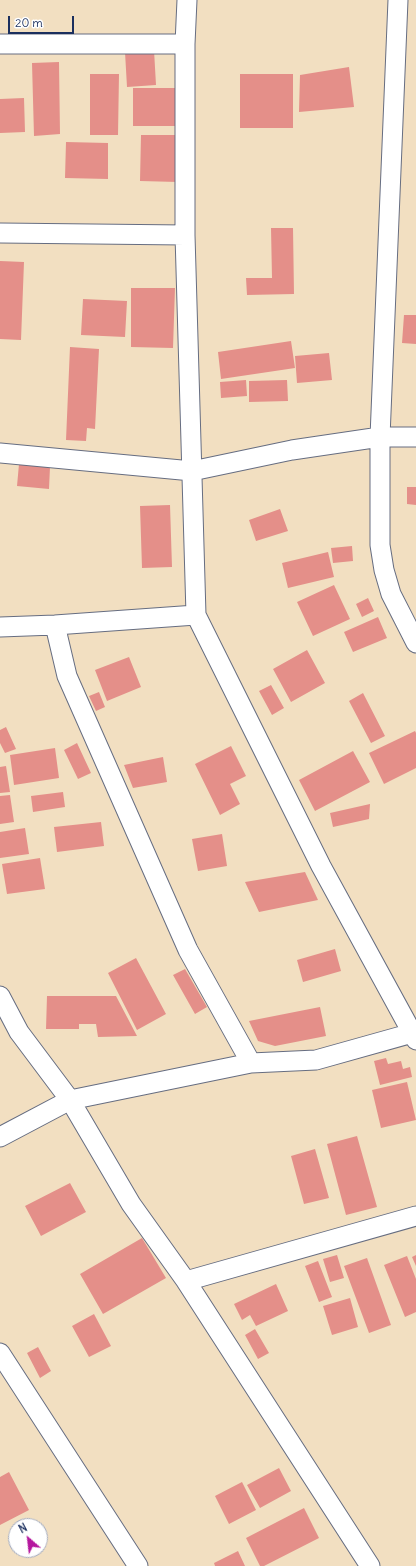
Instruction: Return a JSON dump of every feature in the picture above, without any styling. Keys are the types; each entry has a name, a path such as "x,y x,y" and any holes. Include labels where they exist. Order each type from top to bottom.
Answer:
{"street":[{"path":"0,1137 70,1100 251,1062 316,1060 415,1035 322,866 196,615 186,235 185,44 187,0"},
{"path":"398,0 380,437 380,545 383,564 391,594 416,643"},
{"path":"0,44 185,44"},
{"path":"0,233 186,235"},
{"path":"0,453 192,472 292,450 380,437 416,437"},
{"path":"0,627 56,625 196,615"},
{"path":"56,625 67,676 188,950 251,1062"},
{"path":"0,996 19,1032 70,1100 131,1204 186,1281 370,1566"},
{"path":"186,1281 416,1216"},
{"path":"0,1353 138,1566"}],"building":[{"path":"154,50 156,85 127,87 125,52"},
{"path":"59,62 60,134 34,136 32,63"},
{"path":"349,67 354,107 299,112 300,75"},
{"path":"90,74 119,74 118,135 90,135"},
{"path":"240,74 293,74 293,128 240,128"},
{"path":"133,88 176,88 176,126 133,126"},
{"path":"24,98 25,132 0,133 0,99"},
{"path":"141,135 180,135 178,182 140,181"},
{"path":"66,142 108,143 108,179 65,178"},
{"path":"271,228 293,228 294,294 247,295 246,278 272,278"},
{"path":"0,261 24,262 21,340 0,339"},
{"path":"131,288 175,288 173,348 131,347"},
{"path":"83,299 127,301 125,337 81,335"},
{"path":"404,315 416,315 416,344 402,343"},
{"path":"291,341 295,368 221,379 218,352"},
{"path":"70,347 99,349 95,429 87,428 86,441 66,440"},
{"path":"329,353 332,380 297,383 295,356"},
{"path":"246,380 247,396 221,398 220,382"},
{"path":"287,380 288,401 249,402 249,381"},
{"path":"19,464 50,467 49,489 17,486"},
{"path":"407,487 416,487 416,505 407,504"},
{"path":"170,505 172,567 142,568 140,506"},
{"path":"280,509 288,531 256,541 249,520"},
{"path":"352,546 353,561 333,563 331,548"},
{"path":"328,552 334,577 288,588 282,563"},
{"path":"334,585 350,619 313,636 297,602"},
{"path":"368,598 374,611 362,617 356,604"},
{"path":"378,617 387,638 353,652 344,632"},
{"path":"307,650 325,683 291,702 273,669"},
{"path":"129,657 141,687 107,701 95,670"},
{"path":"271,685 284,708 272,715 259,691"},
{"path":"99,692 105,707 96,711 89,696"},
{"path":"363,693 385,736 371,743 349,701"},
{"path":"6,727 16,749 5,753 0,743 0,730"},
{"path":"415,731 416,768 384,784 369,753"},
{"path":"77,743 91,773 78,779 64,750"},
{"path":"231,746 246,776 230,784 240,804 220,815 195,764"},
{"path":"55,748 59,778 14,785 10,755"},
{"path":"353,751 370,782 315,811 299,780"},
{"path":"163,757 167,782 133,788 124,765"},
{"path":"6,766 10,792 0,793 0,767"},
{"path":"63,792 65,807 33,812 31,796"},
{"path":"10,795 14,822 0,824 0,796"},
{"path":"370,804 369,819 333,827 330,813"},
{"path":"101,822 104,846 57,852 54,827"},
{"path":"25,828 29,854 0,858 0,832"},
{"path":"222,834 227,866 198,871 192,839"},
{"path":"40,858 45,889 7,894 2,864"},
{"path":"305,872 318,900 259,912 245,882"},
{"path":"335,949 341,971 303,982 297,960"},
{"path":"136,958 166,1014 137,1030 108,973"},
{"path":"185,969 207,1007 195,1014 173,975"},
{"path":"47,996 116,996 137,1036 98,1037 96,1024 79,1024 79,1029 46,1029"},
{"path":"320,1007 326,1036 275,1046 258,1041 249,1021"},
{"path":"386,1058 388,1064 401,1061 403,1069 410,1067 412,1077 380,1085 374,1061"},
{"path":"407,1082 416,1120 381,1128 372,1090"},
{"path":"357,1136 377,1207 346,1215 327,1144"},
{"path":"315,1149 329,1198 304,1204 291,1156"},
{"path":"70,1183 86,1212 41,1236 25,1206"},
{"path":"142,1238 166,1278 103,1314 80,1274"},
{"path":"337,1255 344,1278 330,1282 323,1259"},
{"path":"416,1255 416,1266 412,1257"},
{"path":"407,1256 416,1279 416,1312 405,1317 384,1265"},
{"path":"367,1258 391,1325 369,1333 344,1266"},
{"path":"318,1261 332,1297 319,1302 305,1266"},
{"path":"276,1284 288,1311 256,1326 250,1315 242,1320 234,1304"},
{"path":"350,1298 358,1327 332,1335 323,1306"},
{"path":"94,1314 111,1346 89,1357 72,1326"},
{"path":"255,1329 269,1353 258,1359 245,1335"},
{"path":"38,1347 51,1371 40,1378 27,1353"},
{"path":"279,1468 291,1491 260,1508 247,1485"},
{"path":"9,1472 29,1510 14,1518 8,1518 8,1521 0,1525 0,1477"},
{"path":"242,1482 256,1510 229,1524 215,1496"},
{"path":"304,1508 319,1538 264,1566 260,1566 246,1538"},
{"path":"238,1551 245,1566 215,1566 214,1563"}]}
